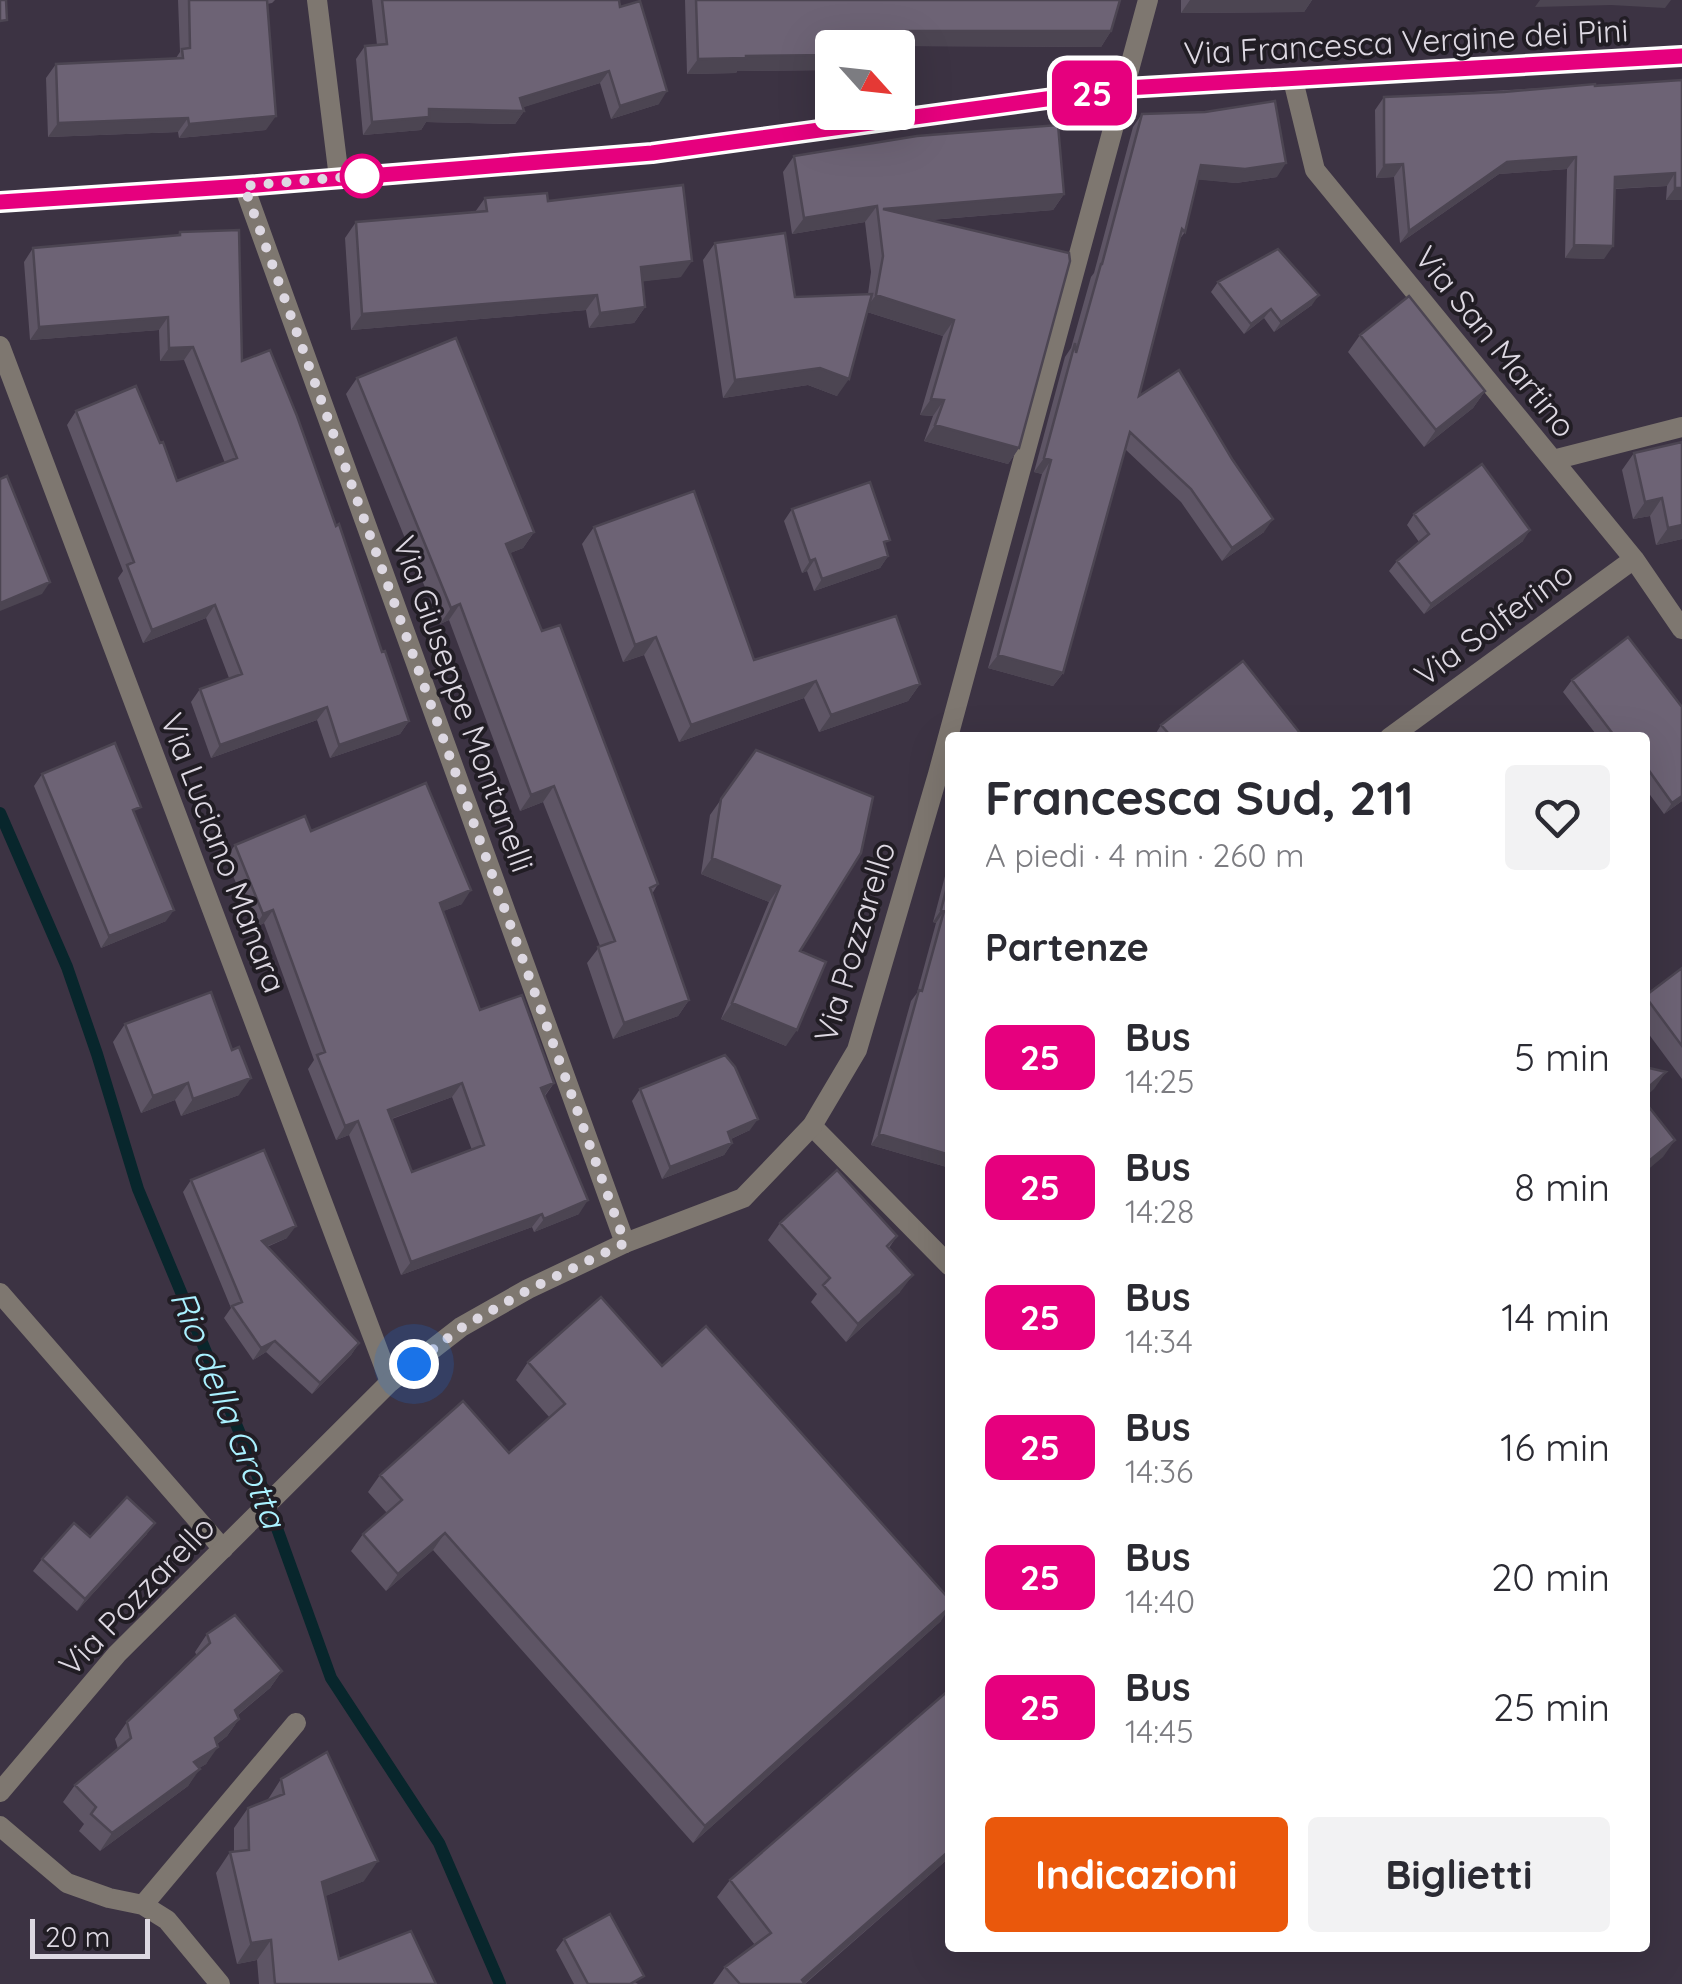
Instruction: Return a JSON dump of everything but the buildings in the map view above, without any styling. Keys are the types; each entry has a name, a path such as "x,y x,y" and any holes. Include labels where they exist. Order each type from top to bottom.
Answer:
{"street":[{"path":"316,0 339,178"},
{"name":"Via Pozzarello","path":"950,732 1148,0"},
{"name":"Via Francesca Vergine dei Pini","path":"0,202 652,153 1126,88 1682,56"},
{"name":"Via San Martino","path":"1293,80 1315,170 1634,559 1682,628"},
{"name":"Via Giuseppe Montanelli","path":"244,186 625,1243"},
{"name":"Via Luciano Manara","path":"0,346 390,1382"},
{"path":"1553,460 1682,427"},
{"name":"Via Solferino","path":"1397,732 1634,559"},
{"name":"Via Pozzarello","path":"0,1792 117,1654 390,1382 461,1328 528,1290 625,1243 743,1198 812,1126 857,1050 945,748"},
{"path":"812,1126 945,1261"},
{"path":"0,1293 223,1549"},
{"path":"144,1905 296,1723"},
{"path":"0,1826 67,1883 144,1905 168,1920 220,1984"}],"waterway":[{"name":"Rio della Grotta","path":"0,813 67,967 138,1189 261,1484 331,1678 439,1843 500,1984"}],"bus line":[{"name":"25","path":"0,202 652,153 1126,88 1682,56"}],"route":[{"path":"362,176 378,174 244,186 625,1243 461,1328 414,1364"}]}
